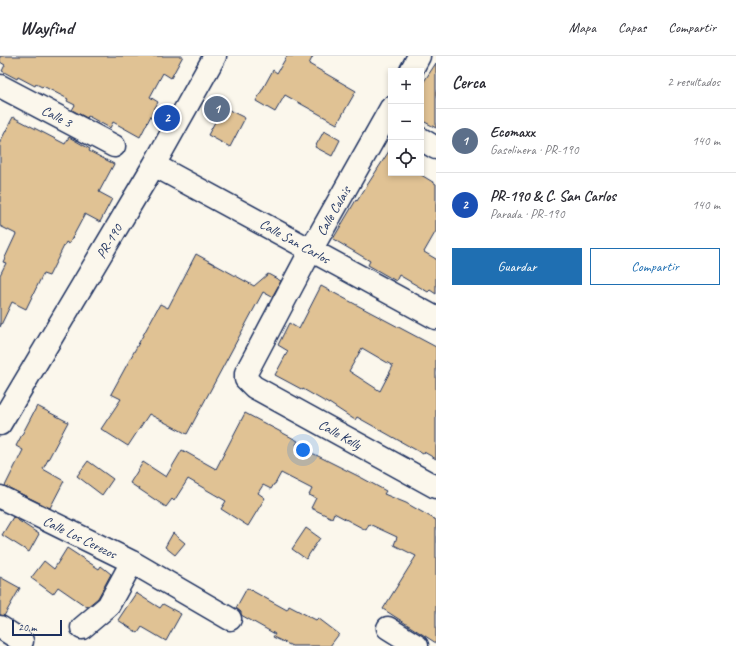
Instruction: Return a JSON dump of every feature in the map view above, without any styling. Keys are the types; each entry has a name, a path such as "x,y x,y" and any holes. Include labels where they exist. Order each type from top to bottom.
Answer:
{"street":[{"name":"PR-190","path":"0,424 154,165 215,56"},
{"path":"413,68 419,56"},
{"name":"Calle 3","path":"0,86 114,146"},
{"name":"Calle Calais","path":"246,379 246,373 311,250 388,119"},
{"path":"423,140 436,148"},
{"name":"Calle San Carlos","path":"154,165 436,318"},
{"name":"Calle Kelly","path":"246,379 254,387 436,487"},
{"name":"Calle Los Cerezos","path":"0,498 132,562 108,606 82,628"},
{"path":"132,562 230,619"},
{"path":"0,627 22,641"},
{"path":"388,628 417,646"}],"building":[{"path":"0,56 183,56 171,78 163,73 150,97 158,102 140,137 113,122 110,128 88,116 87,118 72,110 75,105 67,101 68,99 43,86 42,87 36,84 35,86 2,71 5,65 0,62"},
{"path":"287,56 313,56 309,64 356,91 337,124 285,95 275,112 256,101 273,70 277,73"},
{"path":"436,63 436,128 424,122 424,81"},
{"path":"223,107 245,118 230,147 208,135"},
{"path":"13,117 65,144 69,137 90,149 89,151 114,164 99,192 112,199 100,222 85,214 69,244 66,242 49,276 43,274 26,309 12,302 0,327 0,275 6,263 3,262 16,234 0,226 0,142"},
{"path":"324,131 340,140 332,156 315,147"},
{"path":"388,153 388,176 423,176 436,184 436,231 424,252 436,259 436,294 430,290 428,292 399,275 396,281 368,265 370,261 333,239 356,200 357,201"},
{"path":"196,254 254,286 268,274 281,281 272,297 263,292 187,434 149,414 128,446 101,429 121,399 111,394 160,304 168,308"},
{"path":"321,286 436,347 436,459 424,452 423,454 357,417 355,420 329,403 275,375 288,351 278,345 289,323 299,329","holes":["362,348 393,366 380,391 349,371"]},
{"path":"37,406 68,422 43,469 64,481 50,508 5,486 23,450 16,446"},
{"path":"245,413 298,441 296,445 362,478 386,491 384,494 406,503 436,520 436,643 383,609 416,556 394,545 397,537 369,524 366,530 334,513 332,518 311,508 316,498 309,495 312,489 281,473 271,489 263,485 258,493 265,498 248,526 221,509 226,501 188,479 174,501 172,499 166,507 130,483 143,462 166,477 182,450 216,469"},
{"path":"88,461 113,479 102,495 77,476"},
{"path":"13,517 39,534 29,552 2,535"},
{"path":"306,528 320,538 306,559 292,549"},
{"path":"173,533 185,543 175,555 165,547"},
{"path":"67,548 99,569 101,566 111,574 98,598 87,607 58,587 53,594 31,578 44,561 54,569"},
{"path":"0,577 20,588 4,616 0,615"},
{"path":"247,588 287,610 289,606 316,620 318,618 339,634 330,646 292,646 273,637 275,634 241,615 241,612 236,608"},
{"path":"136,593 160,608 163,604 181,614 166,641 142,627 138,633 118,620"}],"place":[{"name":"Ecomaxx","path":"217,109"},
{"name":"PR-190 & C. San Carlos","path":"167,118"}]}
